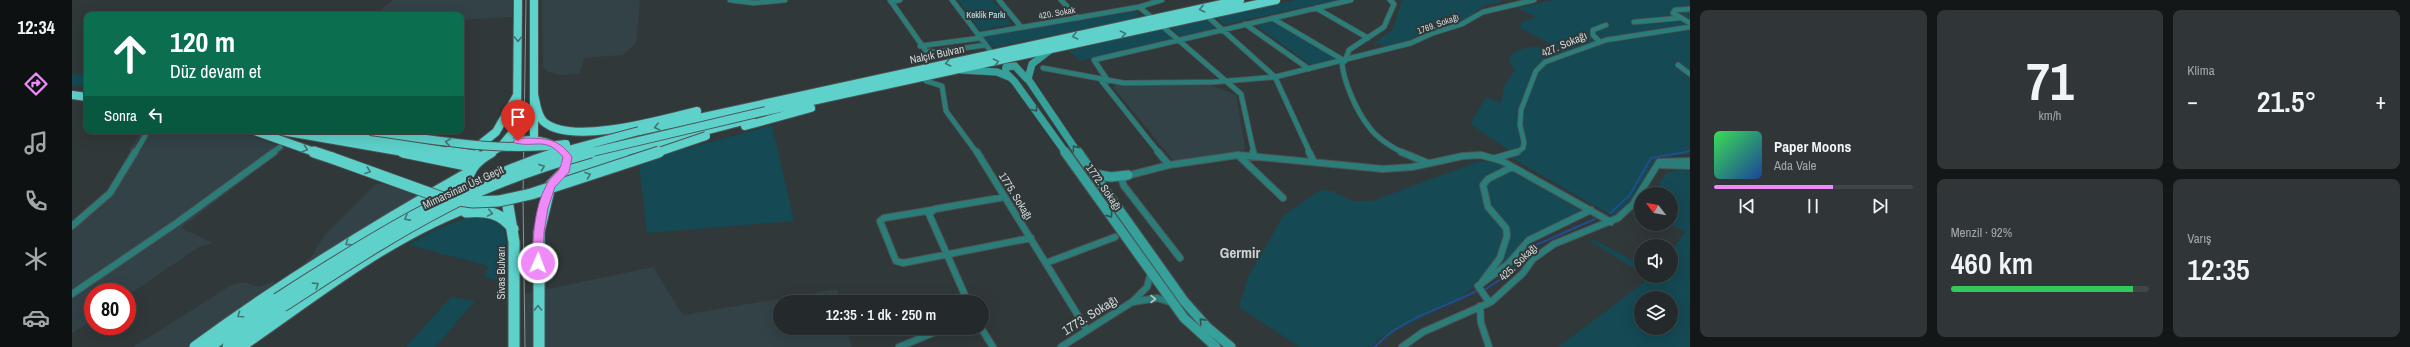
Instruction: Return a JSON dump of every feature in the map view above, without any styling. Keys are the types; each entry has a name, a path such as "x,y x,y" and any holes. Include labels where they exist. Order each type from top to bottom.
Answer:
{"highway":[{"path":"501,146 514,129 517,111 518,0"},
{"path":"534,0 534,140"},
{"name":"Nalçık Bulvarı","path":"766,111 1050,50 1240,0"},
{"name":"Nalçık Bulvarı","path":"639,131 992,53 1158,22 1206,15 1276,0"},
{"path":"240,347 360,265 414,233 450,214 480,202 529,196 550,186 564,172 603,157 674,138 926,81 958,70"},
{"path":"549,142 771,96 860,82"},
{"path":"72,89 84,91"},
{"path":"534,94 538,114 549,126 571,132 596,132"},
{"path":"72,95 84,97"},
{"path":"453,152 474,148 492,138 500,129 516,95"},
{"path":"264,134 443,198 473,202 499,201 537,192 706,136 851,97"},
{"name":"Mimarsinan Üst Geçit","path":"280,302 388,238 446,206 517,175 620,143 766,111"},
{"path":"392,134 478,146 513,149 558,146 639,131"},
{"name":"Mimarsinan Üst Geçit","path":"280,302 372,238 465,189 567,149 639,131"},
{"path":"300,134 434,157 469,170"},
{"path":"345,134 480,157"},
{"path":"195,347 278,288 362,233 469,170 480,157 501,146 534,140 558,145 567,157 564,172"},
{"path":"469,170 468,187 472,192 486,199 502,200"},
{"path":"539,347 539,232 550,186"},
{"name":"Sivas Bulvarı","path":"502,200 514,230 514,347"},
{"path":"414,233 459,214 478,211 500,215 514,230"},
{"path":"209,347 280,302"},
{"path":"228,347 280,302"}],"street":[{"path":"730,0 751,3 785,0"},
{"path":"900,0 890,1 920,46 926,51 933,52 986,45"},
{"path":"952,0 992,53"},
{"path":"1000,0 1021,27"},
{"path":"1061,0 1078,18"},
{"name":"420. Sokak","path":"920,46 979,37 1021,27 1139,7 1162,0"},
{"path":"1108,81 1094,60 1176,39 1351,0"},
{"path":"1390,0 1394,4 1386,24 1378,33 1349,50 1344,61 1343,76 1369,128 1395,149 1430,164"},
{"name":"1769. Sokağı","path":"1043,68 1124,83 1223,81 1275,77 1344,61 1411,43 1433,33 1462,24 1487,10 1534,0"},
{"path":"1139,7 1158,22 1223,81 1240,94 1254,155"},
{"path":"1316,8 1368,38"},
{"path":"1690,9 1674,11 1674,14 1690,23"},
{"path":"1206,15 1275,77 1314,162"},
{"path":"1634,22 1650,21 1666,16 1680,18"},
{"path":"1272,18 1344,61"},
{"path":"1245,24 1309,69"},
{"path":"1599,42 1593,35 1593,30 1606,25"},
{"name":"427. Sokağı","path":"1494,158 1514,154 1522,148 1524,142 1520,125 1521,110 1538,68 1550,60 1599,42 1690,27"},
{"path":"1027,79 1027,71 1033,62 1050,50"},
{"path":"1678,65 1690,74"},
{"name":"1772. Sokağı","path":"1216,347 1184,318 1006,72 1006,67 1009,66 1020,70 1184,301 1207,327 1231,347"},
{"path":"958,70 997,72 1011,78"},
{"path":"1100,79 1169,165"},
{"name":"1775. Sokağı","path":"926,81 942,86 946,111 971,143 1087,330"},
{"path":"72,226 110,193 146,134"},
{"path":"72,294 178,222 280,147"},
{"path":"1094,174 1112,177 1128,175 1169,165 1238,155 1254,155 1383,169 1430,164 1468,155 1494,158 1611,222"},
{"path":"1238,155 1283,198"},
{"path":"1655,167 1666,160 1690,161"},
{"path":"1655,167 1672,164 1690,166"},
{"path":"1478,286 1500,258 1507,236 1506,228 1488,207 1483,185 1488,179 1512,167"},
{"name":"425. Sokağı","path":"1402,347 1423,332 1442,325 1489,302 1547,248 1566,238 1611,222 1633,204 1655,167"},
{"path":"1128,175 1123,179 1124,186 1180,258"},
{"path":"1106,192 1107,184 1112,177"},
{"path":"1005,197 884,218 879,224 897,262 946,255 1031,238"},
{"path":"932,210 928,216 965,295"},
{"path":"1478,286 1508,264 1529,240 1591,210"},
{"path":"1046,263 1115,237"},
{"name":"1773. Sokağı","path":"1061,347 1132,302 1147,287 1151,272"},
{"path":"1478,286 1489,302"},
{"name":"1773. Sokağı","path":"1132,302 1157,298 1174,303"},
{"path":"1480,306 1481,323 1489,347"},
{"path":"899,347 928,335"},
{"path":"985,335 992,347"}],"shaded area":[{"path":"393,0 513,0 512,17 464,20 464,12 378,12"},
{"path":"542,0 640,0 636,43 623,55 584,58 580,73 563,75 548,72 543,67"},
{"path":"1116,85 1211,85 1236,95 1245,148 1244,150 1178,161 1173,160 1113,87"},
{"path":"140,134 246,134 286,148 181,228 213,243 199,247 136,290 136,283 84,283 84,325 72,334 72,223 106,194 115,183 132,153 129,150"},
{"path":"376,184 384,184 425,195 304,270 301,266 311,257 324,236"},
{"path":"653,267 683,315 773,300 773,335 849,335 852,347 526,347 524,294"},
{"path":"274,281 273,290 193,347 133,347 230,286 243,282 259,287"},
{"path":"837,289 838,295 801,295"}],"green space":[{"name":"Keklik Parkı","path":"958,0 993,0 1012,24 980,31"},
{"path":"1295,0 1336,0 1224,25 1217,18"},
{"path":"1402,0 1500,0 1501,2 1483,6 1465,21 1417,40 1391,47 1374,43 1393,29"},
{"path":"1554,0 1690,0 1690,153 1663,158 1653,162 1639,187 1634,187 1634,196 1614,217 1505,154 1513,153 1470,124 1486,97 1501,103 1504,86 1515,70 1509,61 1516,52 1522,49 1535,47 1554,47 1546,41 1520,28 1522,22 1536,17 1517,8"},
{"path":"1135,11 1139,14 1136,18 996,47 988,45 982,36"},
{"path":"1209,19 1218,28 1181,37 1173,30 1174,27"},
{"path":"1276,22 1340,60 1312,66 1255,25"},
{"path":"1163,29 1173,38 1080,61 1069,51"},
{"path":"72,74 84,75 84,87 72,85"},
{"path":"772,125 794,221 647,233 639,165 667,154"},
{"path":"1488,161 1505,166 1582,211 1531,239 1514,256 1457,300 1378,339 1372,347 1300,347 1239,307 1248,277 1283,216 1320,190 1332,191 1353,201 1372,201 1477,162"},
{"path":"1679,170 1690,171 1690,347 1558,347 1643,283 1678,283 1678,242 1685,232 1678,228 1678,187 1657,187 1666,173"},
{"path":"471,216 493,217 504,226 507,256 505,279 493,280 485,277 488,266 409,245 433,231"},
{"path":"1593,239 1634,261 1634,269 1590,241"},
{"path":"451,297 475,301 435,347 406,347"}],"waterway":[{"path":"1684,152 1690,151"},
{"path":"1610,213 1629,196 1651,158 1684,152"},
{"path":"1486,289 1508,274 1536,245 1595,219"},
{"path":"1375,347 1385,337 1409,321 1476,291"}],"tram line":[{"path":"525,347 523,198 526,0"}],"district":[{"name":"Germir","path":"1240,252"}],"route":[{"path":"518,141 542,140 549,142 558,145 564,150 567,157 568,164 561,176 550,186 543,208 540,220 538,263"}]}
